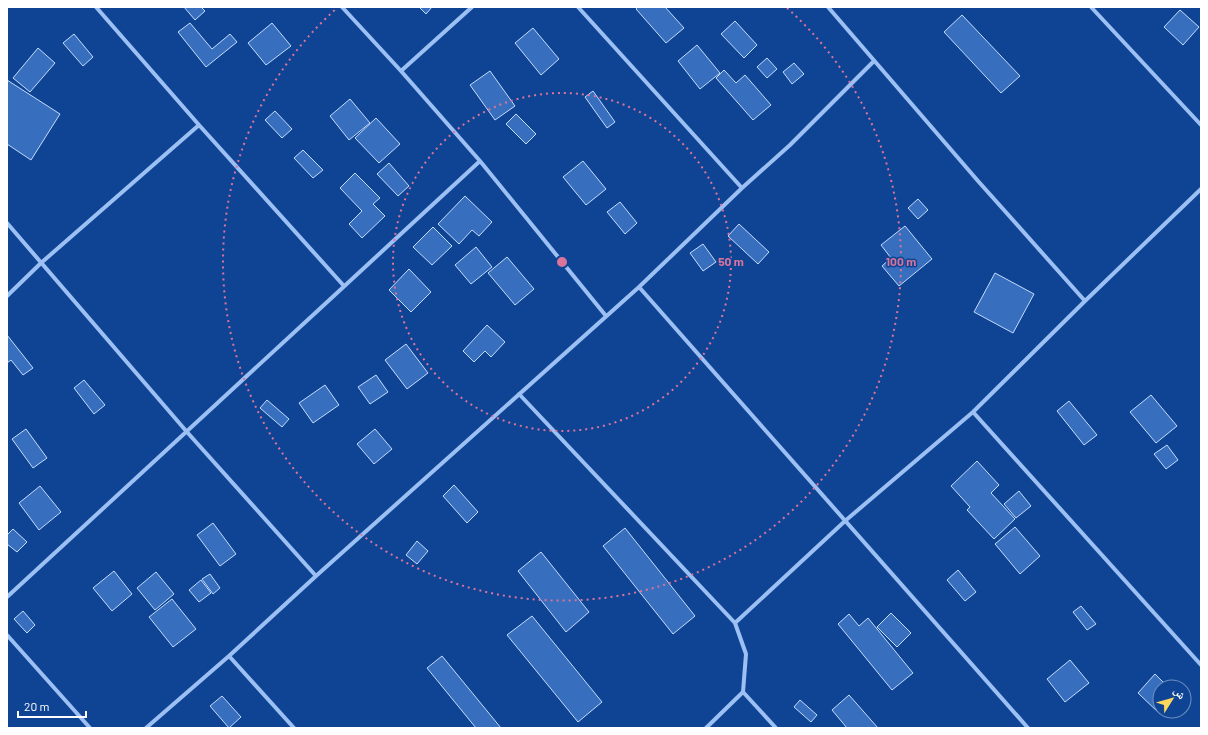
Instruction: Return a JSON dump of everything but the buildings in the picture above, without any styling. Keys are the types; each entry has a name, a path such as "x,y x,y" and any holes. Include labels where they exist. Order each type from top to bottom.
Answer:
{"street":[{"path":"96,7 199,125 344,286"},
{"path":"342,7 402,71 480,161 606,316"},
{"path":"402,71 472,7"},
{"path":"578,7 742,188"},
{"path":"828,7 1085,301"},
{"path":"1091,7 1201,125"},
{"path":"146,728 229,656 316,576 639,287 742,188 790,145 874,61"},
{"path":"7,296 42,263 199,125"},
{"path":"7,597 480,161"},
{"path":"735,623 845,521 973,412 1201,189"},
{"path":"7,223 187,432 316,576"},
{"path":"639,287 1028,728"},
{"path":"519,394 735,623 746,654 743,692 706,728"},
{"path":"973,412 1201,665"},
{"path":"7,635 90,728"},
{"path":"229,656 294,728"},
{"path":"743,692 776,728"}]}
